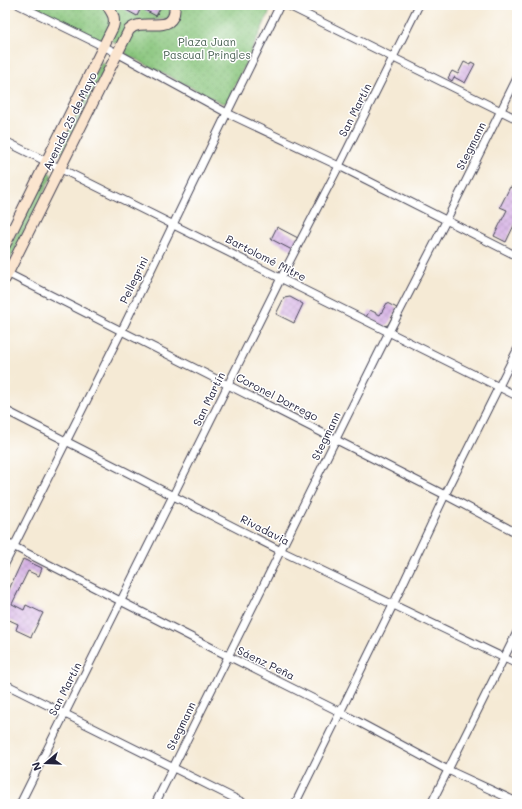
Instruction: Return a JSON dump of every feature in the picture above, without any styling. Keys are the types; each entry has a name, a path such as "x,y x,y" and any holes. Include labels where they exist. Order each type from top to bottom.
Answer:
{"main road":[{"name":"Avenida 25 de Mayo","path":"5,245 113,27 114,21 107,5"},
{"name":"Avenida 25 de Mayo","path":"6,274 116,53 129,30 131,27 136,26 167,23 174,17 174,5"}],"street":[{"path":"18,5 116,53 227,113 339,166 517,256"},
{"name":"Pellegrini","path":"5,564 122,330 280,5"},
{"path":"287,5 517,119"},
{"name":"San Martín","path":"20,804 281,278 339,166 419,5"},
{"name":"Stegmann","path":"155,804 389,332 517,78"},
{"name":"Bartolomé Mitre","path":"5,140 517,396"},
{"name":"Coronel Dorrego","path":"6,274 122,330 517,533"},
{"path":"295,804 393,605 498,386 517,350"},
{"name":"Rivadavia","path":"5,410 281,551 517,664"},
{"name":"Sáenz Peña","path":"5,542 340,712 448,770 517,802"},
{"path":"431,804 517,632"},
{"path":"5,684 246,804"}],"green space":[{"path":"28,5 104,5 112,20 102,40 98,40"},
{"name":"Plaza Juan Pascual Pringles","path":"110,5 171,5 169,18 151,21 115,43 111,40"},
{"name":"Plaza Juan Pascual Pringles","path":"177,5 267,5 269,8 269,13 228,101 225,103 222,103 127,55 125,46 133,30 160,27"},
{"path":"101,63 105,64 106,66 63,152 61,153 58,149"},
{"path":"49,172 52,176 9,262 7,263 5,262 5,256 46,173"}],"building":[{"path":"162,5 156,16 141,8 137,16 119,6"},
{"path":"464,62 470,65 471,62 475,64 465,83 454,77 452,81 448,78 452,71 458,74"},
{"path":"510,187 517,190 517,219 506,242 494,236 507,210 500,207"},
{"path":"277,227 298,238 292,250 271,239"},
{"path":"290,297 303,304 294,323 276,314 284,298"},
{"path":"387,303 397,308 388,325 383,326 366,317 370,310 380,315"},
{"path":"23,559 42,568 39,576 28,571 12,604 24,610 26,605 43,613 31,637 16,630 18,624 5,618 5,598"}]}
